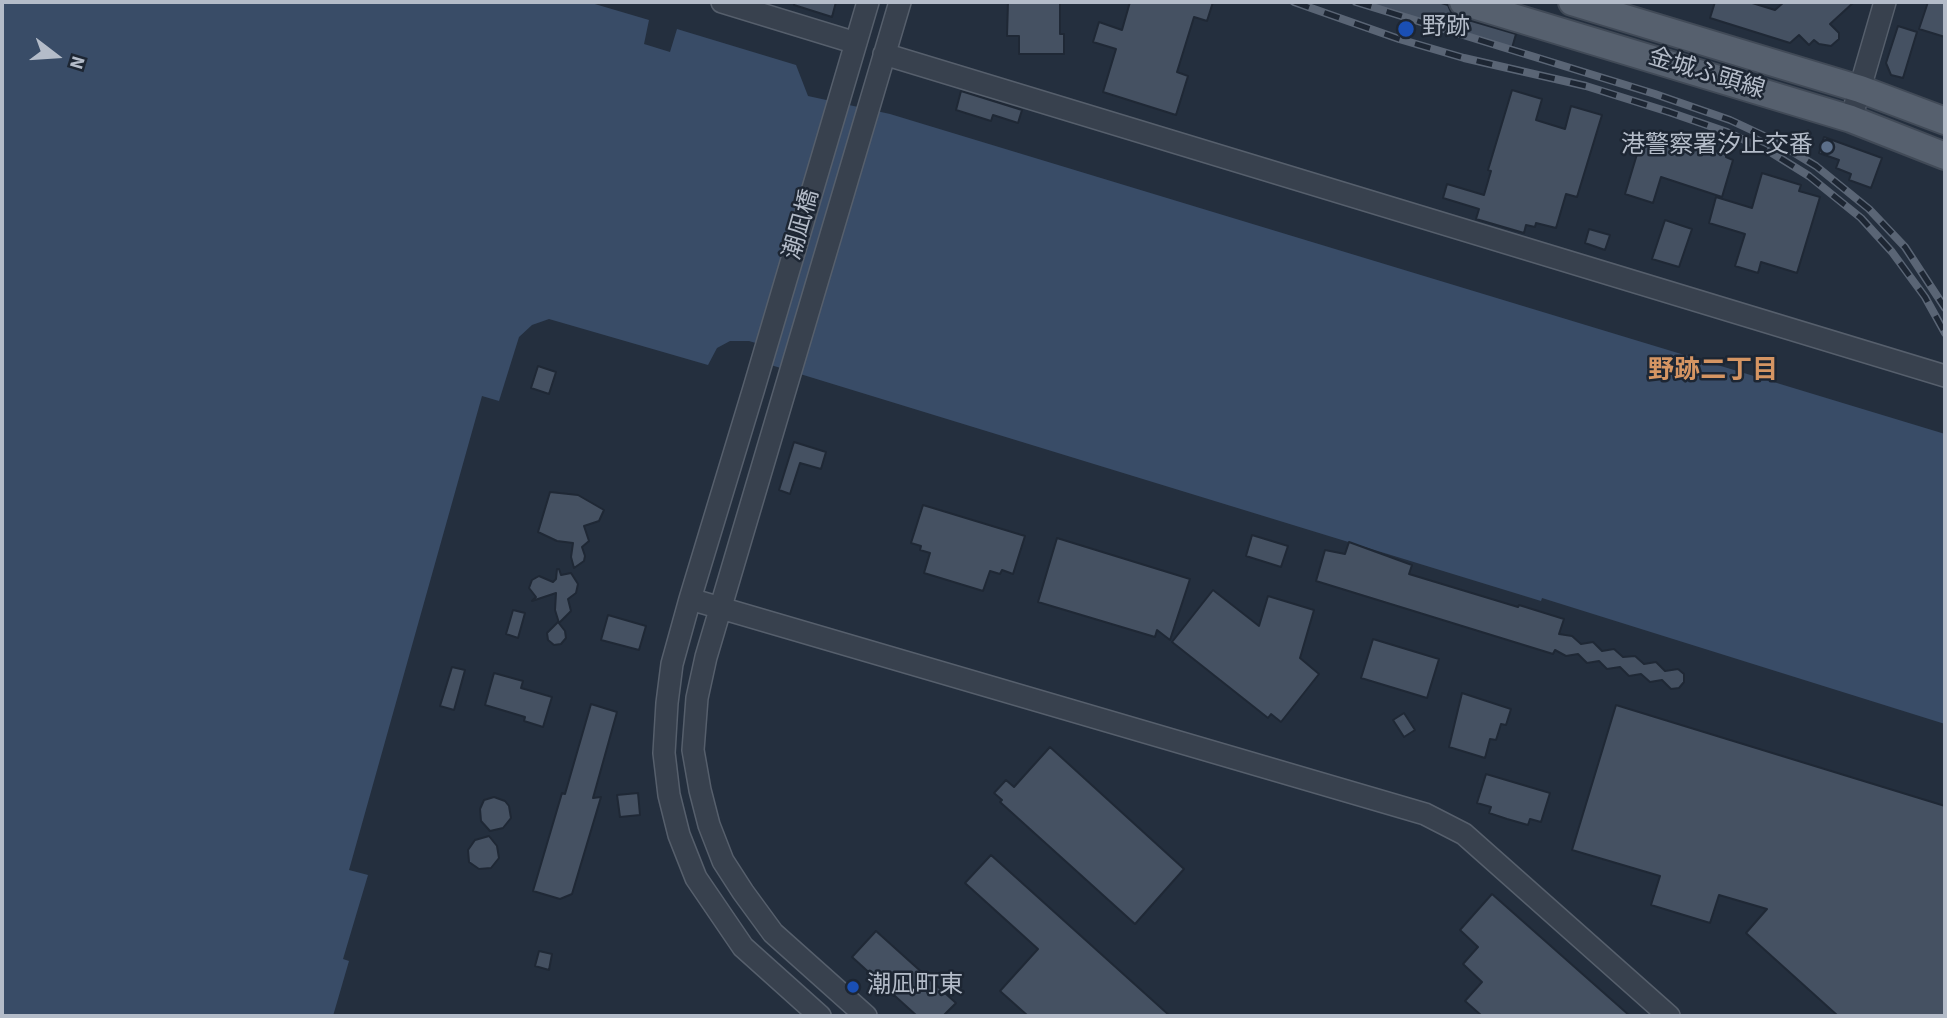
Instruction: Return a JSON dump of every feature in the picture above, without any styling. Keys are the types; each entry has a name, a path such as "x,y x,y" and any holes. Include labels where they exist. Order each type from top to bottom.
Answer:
{"main road":[{"name":"金城ふ頭線","path":"1463,2 1852,119 1945,156"},
{"name":"金城ふ頭線","path":"1572,2 1860,89 1945,121"}],"street":[{"path":"722,2 853,52"},
{"name":"潮凪橋","path":"820,1016 743,947 696,877 679,835 669,795 665,740 672,664 690,598 868,2"},
{"name":"潮凪橋","path":"866,1016 773,933 723,861 709,825 693,750 697,698 706,657 900,2"},
{"path":"1852,119 1885,2"},
{"path":"881,63 1945,376"},
{"path":"690,598 1424,814 1464,834 1669,1016"}],"water":[{"path":"2,2 588,2 649,20 644,44 670,52 677,29 796,65 808,96 890,114 1945,434 1945,724 1542,598 1541,601 761,362 766,346 749,341 730,341 717,348 708,365 549,319 532,325 519,337 499,401 482,396 349,870 368,875 343,959 349,961 333,1016 2,1016"}],"building":[{"path":"794,2 836,2 832,17 794,5"},
{"path":"1008,2 1060,2 1060,34 1064,34 1064,54 1019,54 1019,36 1007,36"},
{"path":"1130,2 1213,2 1207,21 1194,17 1177,72 1188,76 1176,115 1103,92 1116,49 1093,42 1099,22 1122,30"},
{"path":"1373,2 1438,2 1448,5 1451,12 1458,17 1516,34 1512,48 1373,5"},
{"path":"1715,2 1749,2 1775,10 1784,2 1854,2 1830,24 1839,33 1839,39 1831,46 1819,44 1814,40 1809,45 1799,35 1790,43 1710,18"},
{"path":"1928,2 1945,2 1945,37 1919,29"},
{"path":"1898,26 1917,32 1903,78 1891,75 1886,63"},
{"path":"1512,90 1542,99 1536,120 1565,129 1571,106 1602,115 1577,197 1566,194 1556,228 1536,223 1535,227 1526,225 1524,233 1476,219 1479,209 1443,198 1447,184 1484,195 1491,171 1488,170"},
{"path":"961,91 1022,110 1018,123 993,115 991,121 956,110"},
{"path":"1644,131 1726,154 1726,157 1733,160 1722,197 1661,177 1653,203 1625,194"},
{"path":"1824,137 1882,158 1871,188 1849,180 1851,174 1836,168 1839,160 1819,153"},
{"path":"1762,173 1801,185 1799,191 1820,197 1797,273 1761,262 1758,273 1735,266 1745,234 1709,223 1716,197 1752,208"},
{"path":"1665,220 1692,229 1679,267 1652,259"},
{"path":"1589,229 1610,235 1605,250 1585,243"},
{"path":"538,366 556,372 549,394 531,388"},
{"path":"794,442 826,452 821,469 800,463 790,494 779,490"},
{"path":"550,492 578,495 604,510 599,521 584,526 589,541 582,547 584,561 574,568 571,557 573,543 557,541 538,532"},
{"path":"923,505 1025,536 1013,574 1002,570 1000,574 990,571 983,591 924,573 930,553 911,543"},
{"path":"1252,535 1288,546 1281,567 1246,556"},
{"path":"1057,538 1190,579 1170,640 1157,630 1155,637 1038,602"},
{"path":"1349,542 1412,565 1409,574 1564,619 1559,634 1572,636 1581,644 1593,642 1602,651 1614,649 1623,657 1635,656 1644,664 1656,662 1665,671 1678,669 1684,674 1684,682 1679,688 1671,689 1662,680 1650,682 1641,674 1629,676 1620,667 1607,669 1599,661 1587,663 1578,654 1566,656 1555,650 1553,654 1316,581 1325,550 1345,554"},
{"path":"557,569 561,575 571,573 578,584 576,593 568,599 571,611 559,623 555,610 556,593 532,601 536,597 529,588 532,580 539,576 553,582"},
{"path":"1213,590 1259,626 1268,596 1314,610 1300,658 1319,674 1281,722 1271,714 1268,718 1172,642"},
{"path":"513,610 525,613 518,638 506,634"},
{"path":"608,615 646,626 639,650 601,640"},
{"path":"558,622 565,631 566,638 561,644 554,645 548,640 547,633"},
{"path":"1373,639 1439,659 1427,698 1361,678"},
{"path":"452,667 465,670 454,710 440,706"},
{"path":"494,673 523,681 521,688 552,697 543,727 524,721 525,717 485,705"},
{"path":"1462,693 1511,709 1506,725 1501,724 1496,740 1490,739 1485,758 1449,747"},
{"path":"591,704 617,712 593,798 601,797 572,894 560,899 533,891"},
{"path":"1616,705 1945,806 1945,1016 1838,1016 1746,933 1767,909 1719,895 1710,923 1651,905 1660,876 1572,850"},
{"path":"1404,713 1415,730 1404,737 1393,720"},
{"path":"1050,747 1184,869 1135,924 1000,802 1002,800 994,793 1006,780 1014,787"},
{"path":"1486,774 1550,793 1541,822 1530,819 1528,825 1507,819 1489,813 1491,807 1477,803"},
{"path":"638,793 640,815 620,817 617,795"},
{"path":"494,797 505,801 509,806 511,818 503,828 490,831 481,821 480,809 484,800"},
{"path":"489,836 497,846 499,858 491,868 479,869 469,862 468,850 475,840"},
{"path":"991,855 1170,1016 1028,1016 1000,991 1038,949 965,883"},
{"path":"1492,894 1630,1016 1482,1016 1465,1001 1482,982 1463,964 1478,947 1460,930"},
{"path":"876,931 956,1003 943,1016 917,1016 852,957"},
{"path":"539,951 552,954 549,970 535,966"}],"railway":[{"path":"1294,2 1399,39 1464,58 1586,86 1669,112 1727,132 1772,153 1809,176 1861,218 1892,252 1925,297 1945,333"},
{"path":"1356,2 1655,94 1730,120 1775,141 1816,166 1869,209 1905,247 1945,308"}],"place":[{"name":"野跡","path":"1406,29"},
{"name":"港警察署汐止交番","path":"1827,147"},
{"name":"潮凪町東","path":"853,987"}],"district":[{"name":"野跡二丁目","path":"1713,372"}]}
